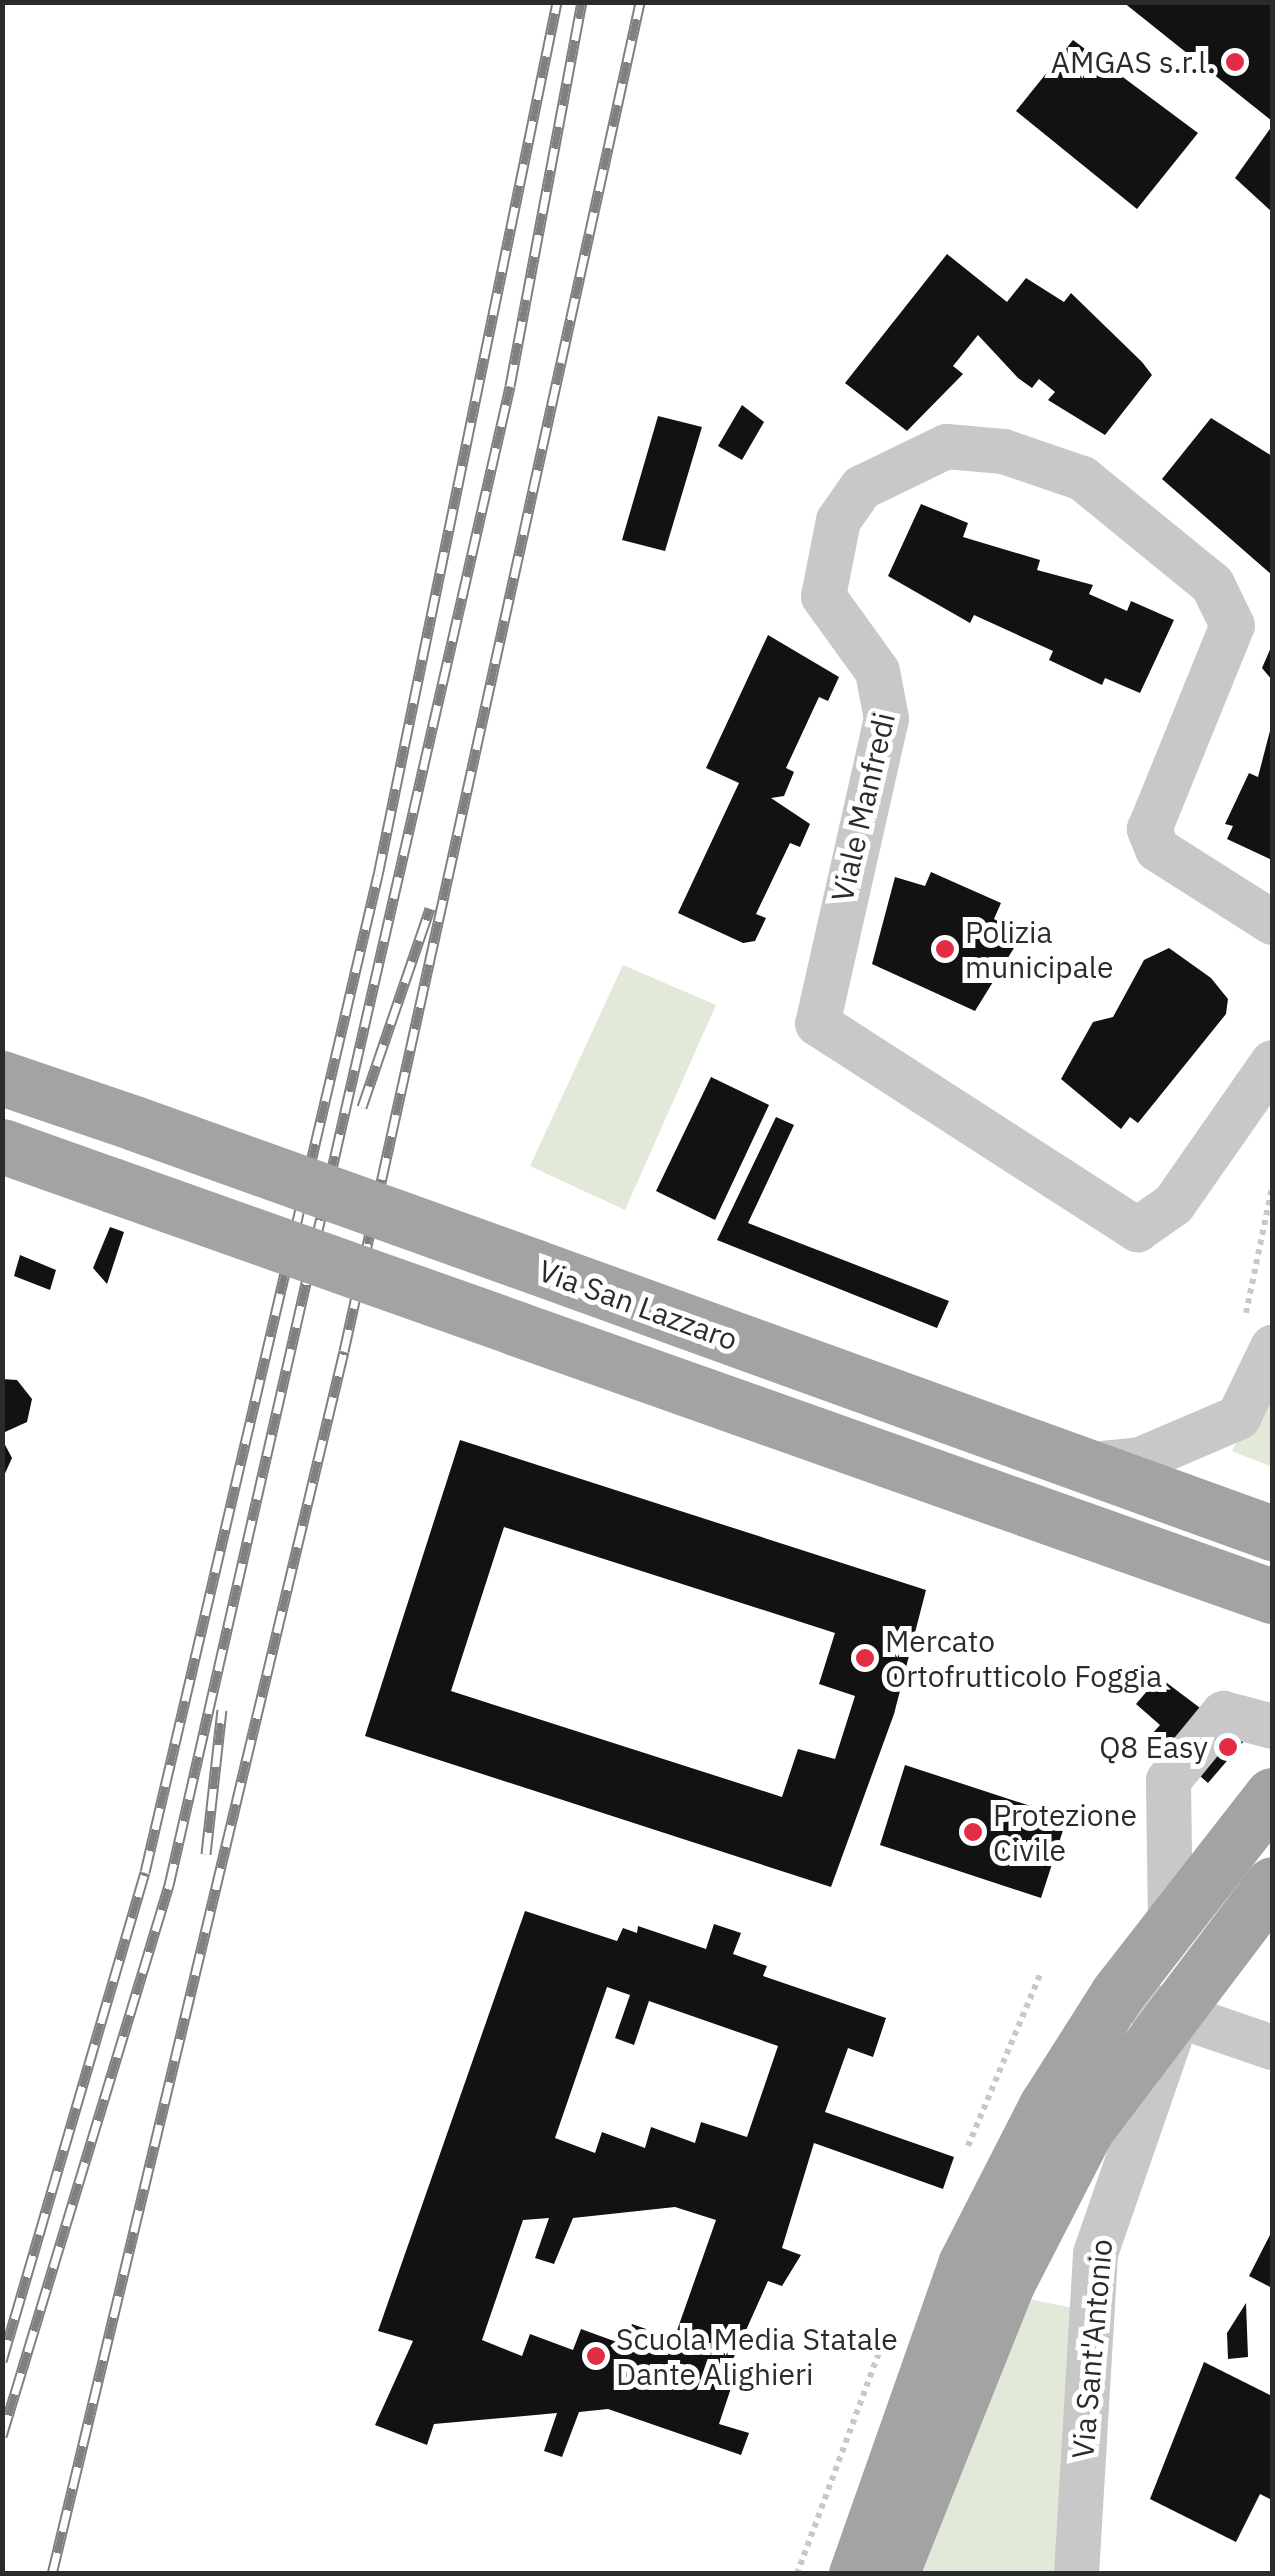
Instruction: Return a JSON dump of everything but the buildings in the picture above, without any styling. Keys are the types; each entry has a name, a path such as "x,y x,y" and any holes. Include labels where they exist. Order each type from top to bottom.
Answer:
{"main road":[{"name":"Via San Lazzaro","path":"2,1078 1272,1534"},
{"name":"Via San Lazzaro","path":"2,1146 1272,1596"},
{"path":"856,2574 965,2264 1046,2106 1117,1994 1272,1794"},
{"path":"890,2574 1008,2284 1086,2130 1178,2017 1272,1884"}],"street":[{"name":"Viale Manfredi","path":"1272,922 1157,850 1149,829 1232,624 1212,584 1082,478 1004,451 946,446 861,487 838,520 824,570 831,617 857,636 887,693 818,1023 1137,1228 1154,1226 1174,1204 1272,1062"},
{"path":"1078,1466 1140,1458 1238,1417 1258,1334"},
{"path":"1170,1925 1168,1780 1224,1713 1272,1726"},
{"path":"1117,1994 1272,2047"},
{"name":"Via Sant'Antonio","path":"1076,2574 1095,2253 1178,2017"}],"path":[{"path":"1258,1334 1272,1188"}],"green space":[{"path":"623,965 716,1005 625,1210 530,1166"},
{"path":"1272,1378 1272,1467 1232,1451"},
{"path":"1015,2296 1082,2310 1055,2573 913,2574"}],"railway":[{"path":"2,2361 145,1872 378,875 557,2"},
{"path":"2,2436 169,1885 510,386 582,2"},
{"path":"52,2574 344,1351 640,2"},
{"path":"362,1107 430,908"},
{"path":"206,1854 222,1710"}],"place":[{"name":"AMGAS s.r.l.","path":"1235,62"},
{"name":"Polizia municipale","path":"945,949"},
{"name":"Mercato Ortofrutticolo Foggia","path":"865,1658"},
{"name":"Q8 Easy","path":"1228,1747"},
{"name":"Protezione Civile","path":"973,1832"},
{"name":"Scuola Media Statale Dante Alighieri","path":"596,2356"}]}
